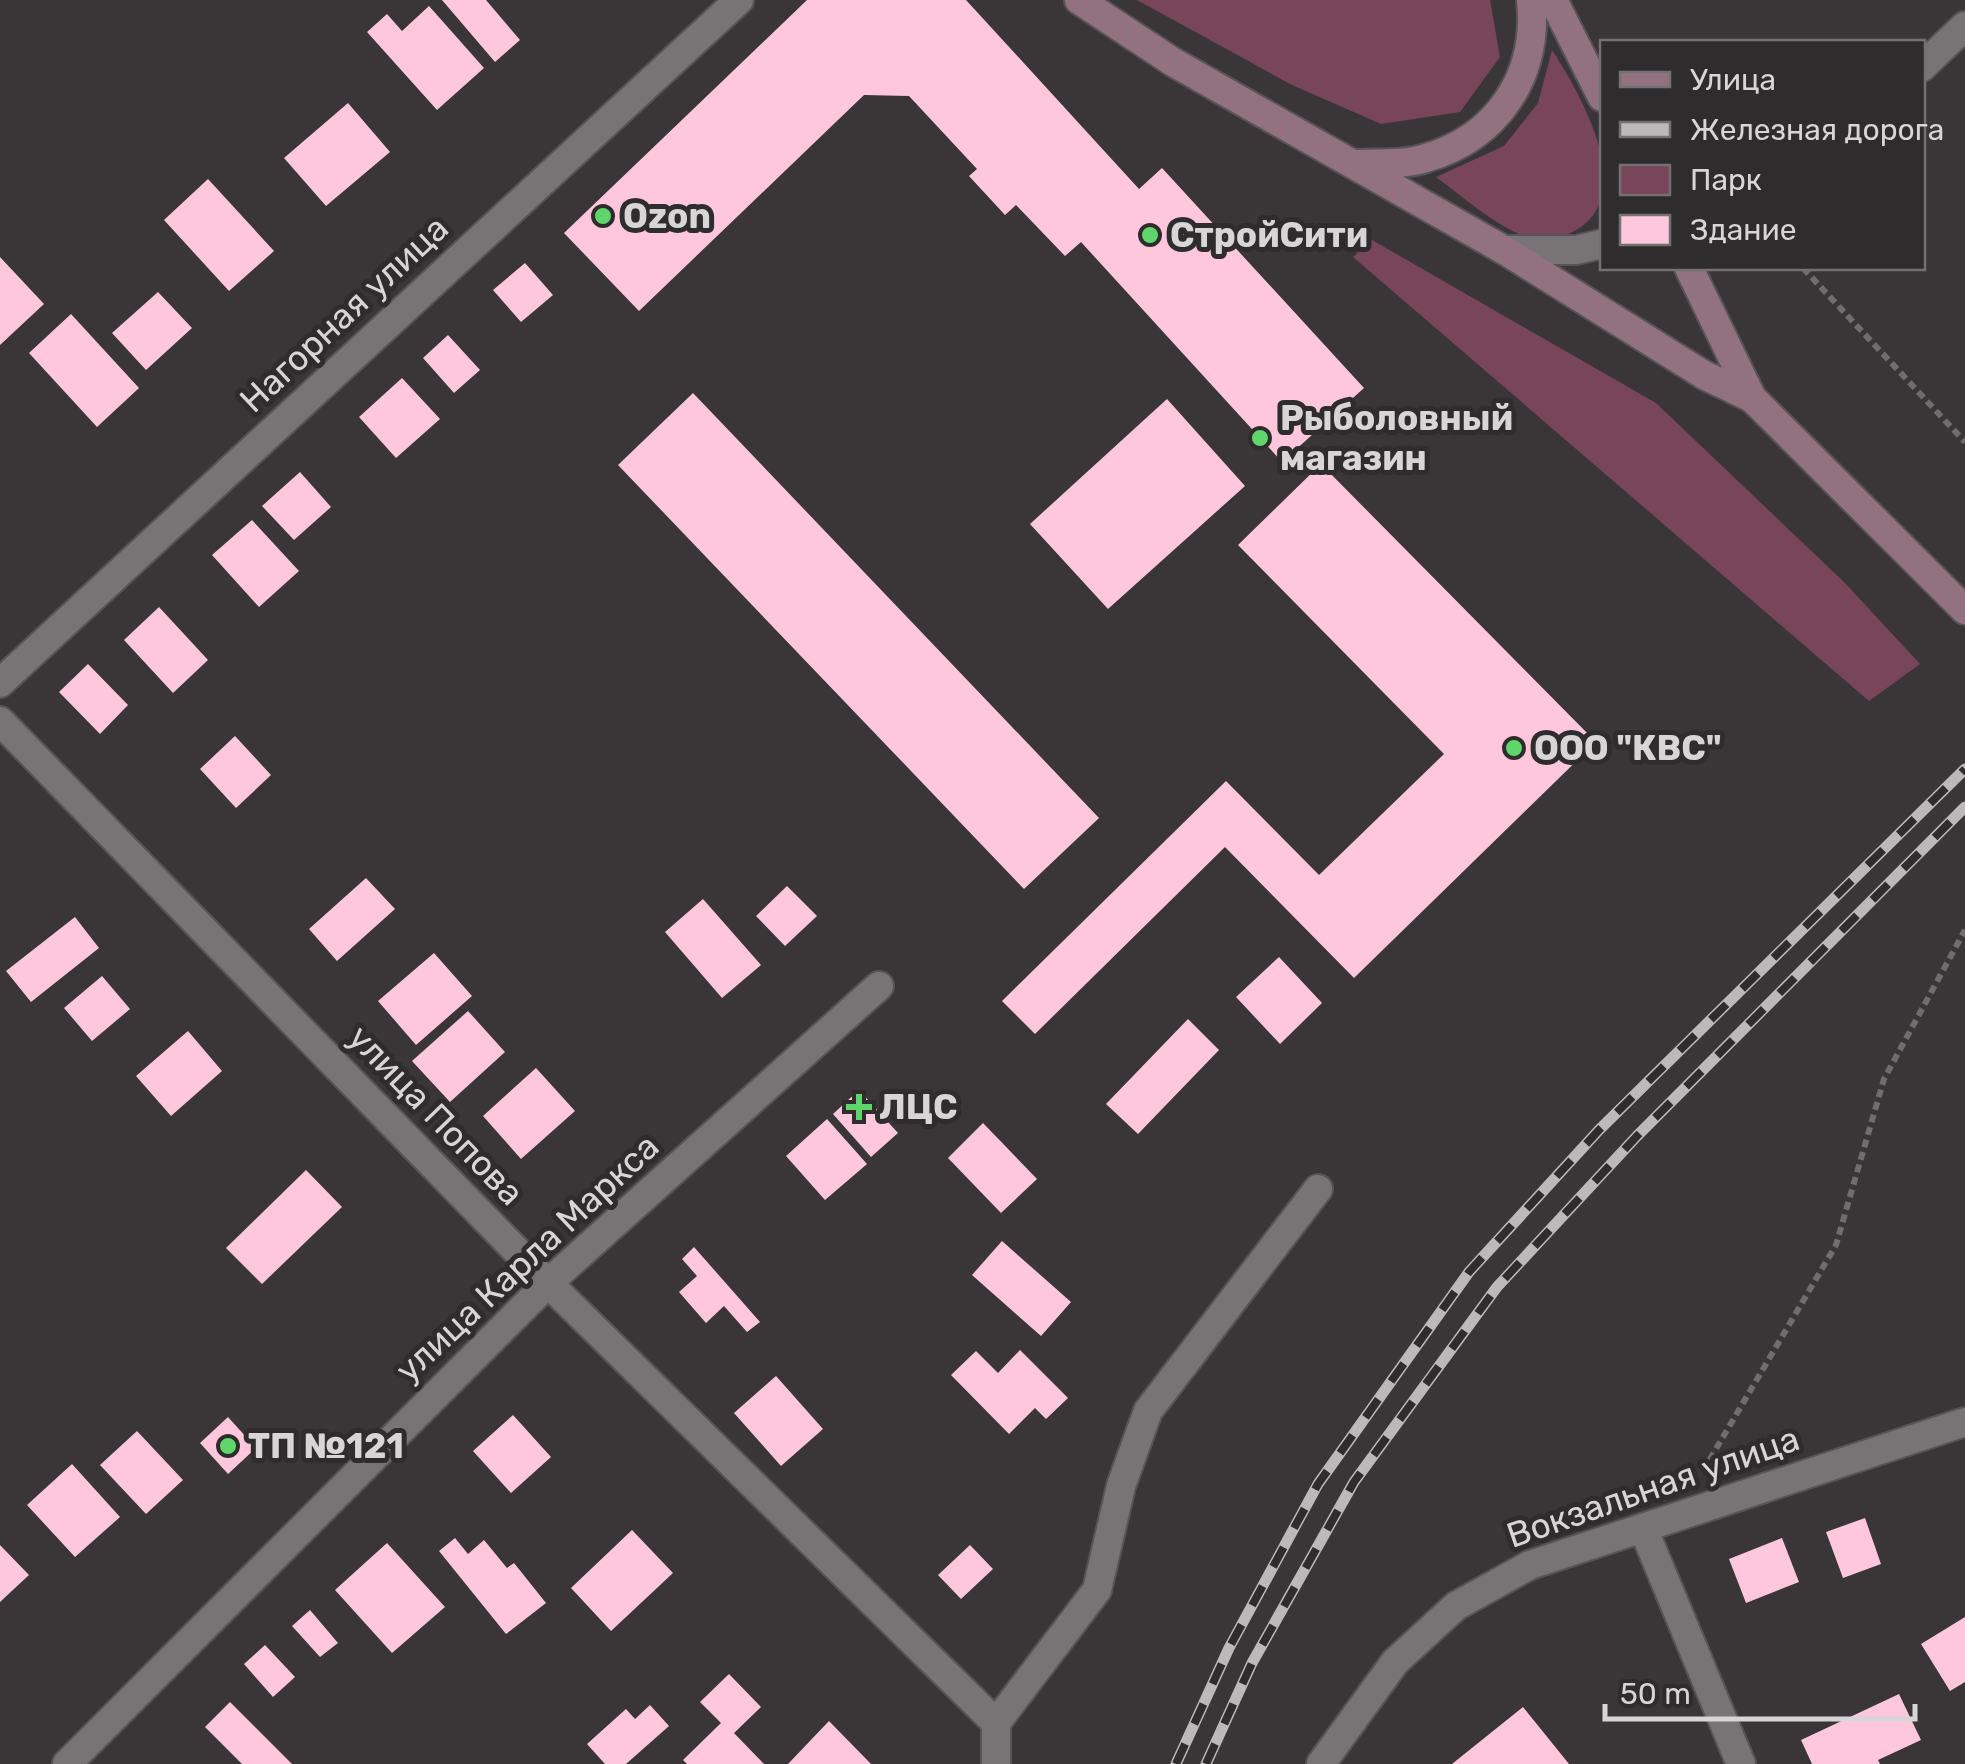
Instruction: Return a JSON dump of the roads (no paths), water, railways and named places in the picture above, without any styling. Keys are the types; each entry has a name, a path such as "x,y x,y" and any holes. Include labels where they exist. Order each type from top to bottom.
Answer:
{"main road":[{"path":"1079,0 1173,62 1504,250 1704,375 1752,398"},
{"path":"1356,164 1422,160 1469,142 1499,115 1526,71 1533,22 1530,0"},
{"path":"1553,0 1600,94"},
{"path":"1689,270 1752,398 1965,610"}],"street":[{"name":"Нагорная улица","path":"0,683 739,0"},
{"path":"1925,64 1965,26"},
{"path":"1504,250 1576,250 1600,244"},
{"name":"улица Попова","path":"0,720 548,1283 996,1723"},
{"name":"улица Карла Маркса","path":"67,1764 548,1283 879,986"},
{"path":"996,1764 996,1723 1097,1590 1122,1486 1148,1411 1318,1189"},
{"name":"Вокзальная улица","path":"1321,1764 1395,1662 1456,1606 1530,1565 1965,1422"},
{"path":"1643,1528 1741,1764"}],"railway":[{"path":"1176,1764 1229,1648 1318,1484 1469,1272 1599,1130 1965,769"},
{"path":"1206,1764 1252,1663 1354,1482 1497,1287 1637,1136 1965,807"}],"place":[{"name":"Ozon","path":"603,216"},
{"name":"СтройСити","path":"1150,235"},
{"name":"Рыболовный магазин","path":"1260,438"},
{"name":"ООО \"КВС\"","path":"1514,748"},
{"name":"ЛЦС","path":"859,1107"},
{"name":"ТП №121","path":"228,1446"}]}
